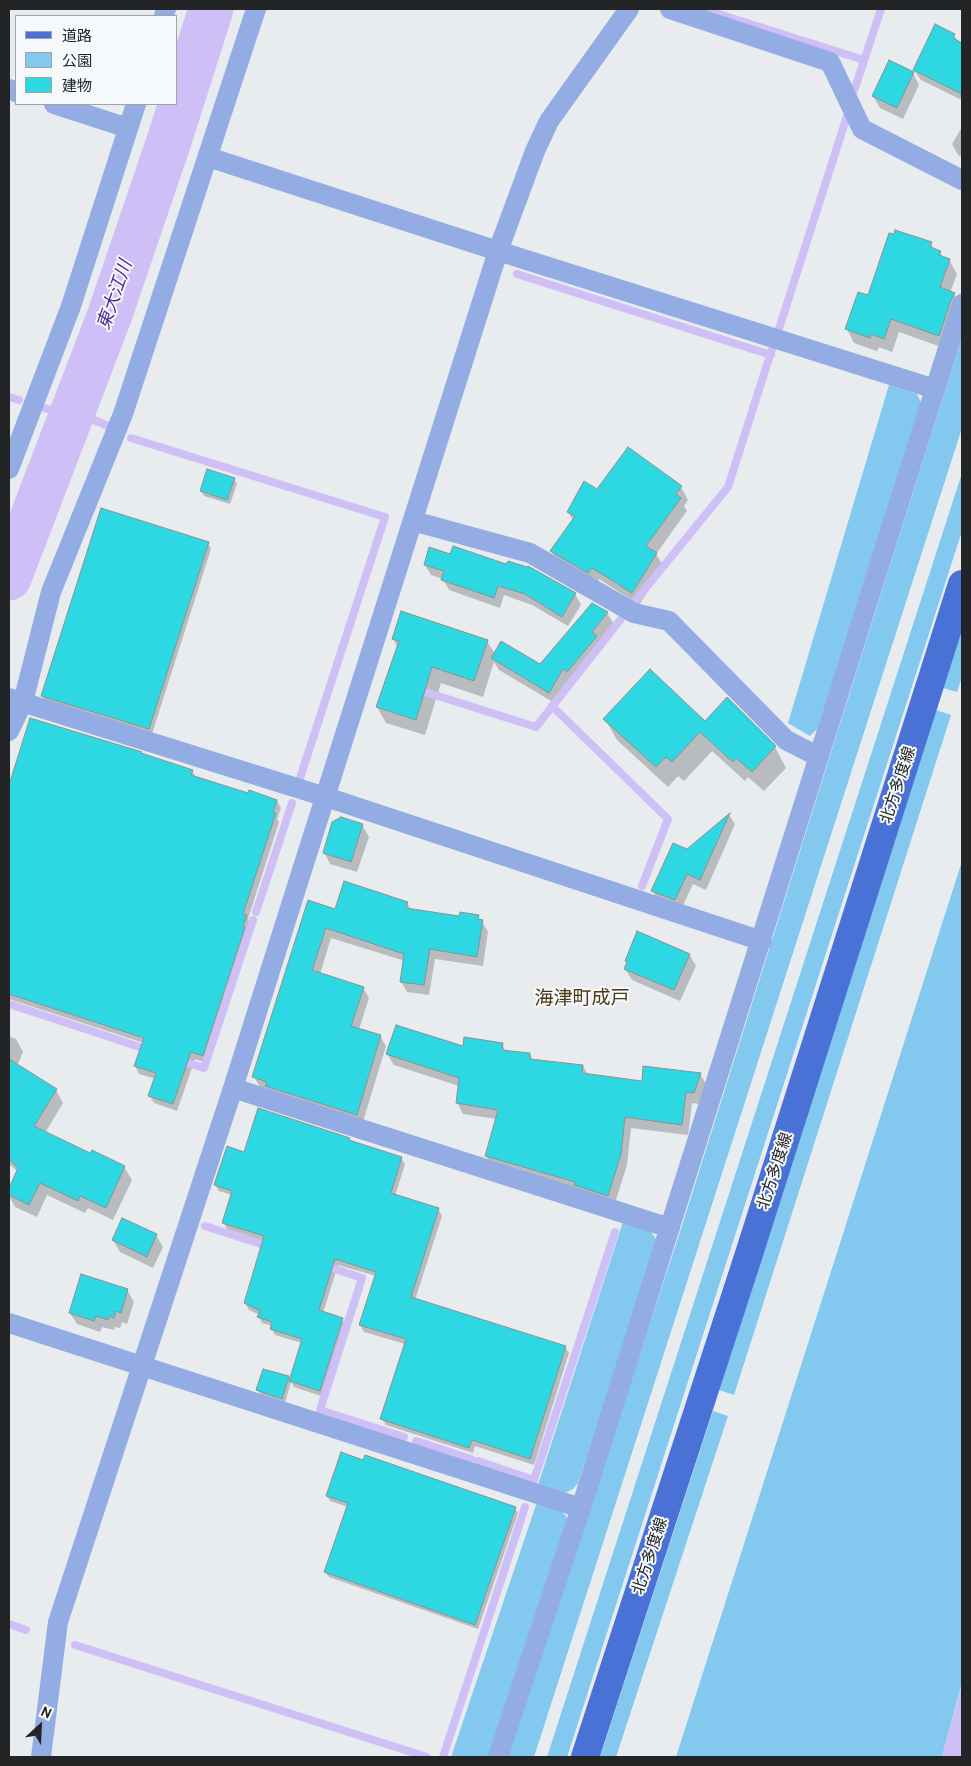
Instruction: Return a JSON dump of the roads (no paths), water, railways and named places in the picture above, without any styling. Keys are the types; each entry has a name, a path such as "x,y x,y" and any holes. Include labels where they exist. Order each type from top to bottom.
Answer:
{"main road":[{"name":"北方多度線","path":"585,1757 745,1267 962,584"}],"street":[{"path":"9,731 16,700 51,592 123,414 256,9"},
{"path":"42,1757 58,1622 233,1088 498,251 534,151 549,121 629,9"},
{"path":"670,9 830,62 862,129 962,180"},
{"path":"57,105 128,128"},
{"path":"9,469 70,306 136,105"},
{"path":"208,157 935,389"},
{"path":"498,1757 581,1508 762,941 962,304"},
{"path":"413,521 530,553 634,613 669,621 786,740 819,758"},
{"path":"16,700 326,796 762,941"},
{"path":"233,1088 670,1228"},
{"path":"9,1323 581,1508"}],"waterway":[{"name":"東大江川","path":"9,578 109,317 169,141 211,9"},
{"path":"703,9 864,60"},
{"path":"854,91 881,9"},
{"path":"778,332 847,116"},
{"path":"517,274 771,355"},
{"path":"636,600 728,487 772,349"},
{"path":"9,397 19,400"},
{"path":"41,407 71,416"},
{"path":"73,411 108,426"},
{"path":"131,438 385,517 300,778"},
{"path":"416,689 536,727 621,619"},
{"path":"552,706 668,819 642,886"},
{"path":"256,912 292,803"},
{"path":"179,1060 204,1068 253,920"},
{"path":"9,1004 149,1050"},
{"path":"205,1226 270,1247"},
{"path":"478,1461 534,1480 615,1232"},
{"path":"323,1265 362,1278 320,1410 404,1437"},
{"path":"416,1441 471,1459"},
{"path":"443,1757 525,1507"},
{"path":"9,1624 26,1630"},
{"path":"75,1645 427,1757"}],"district":[{"name":"海津町成戸","path":"582,998"}]}
